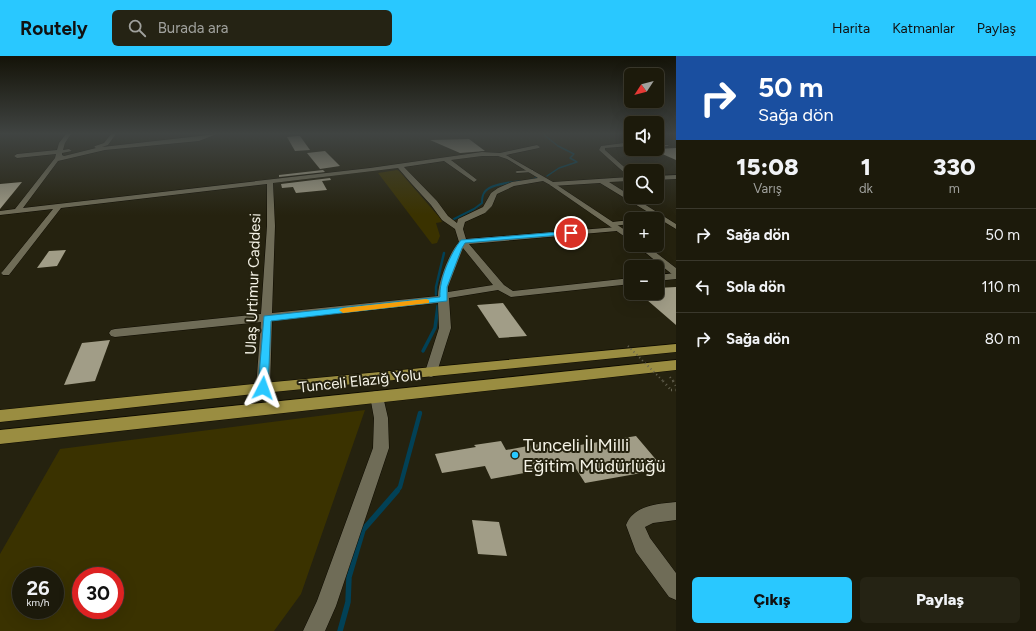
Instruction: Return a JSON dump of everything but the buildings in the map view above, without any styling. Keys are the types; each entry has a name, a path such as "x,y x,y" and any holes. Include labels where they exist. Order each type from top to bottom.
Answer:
{"main road":[{"name":"Tunceli Elazığ Yolu","path":"0,416 263,388 676,348"},
{"name":"Tunceli Elazığ Yolu","path":"0,437 377,396 673,371"}],"street":[{"path":"17,211 55,161"},
{"path":"0,213 270,182 433,161"},
{"path":"448,161 474,180"},
{"path":"514,161 549,181 624,233"},
{"path":"614,161 624,170"},
{"path":"400,166 413,182 434,203 445,218 459,228"},
{"path":"664,178 676,177"},
{"path":"624,179 549,181 503,188 491,197 488,206 480,212 461,221 459,228 463,242 500,287 511,294 624,282"},
{"path":"602,181 649,212"},
{"name":"Ulaş Urtimur Caddesi","path":"263,388 271,226 270,182"},
{"path":"6,273 59,206"},
{"path":"664,221 676,227"},
{"path":"430,372 445,328 443,287 458,248 463,242 615,226 624,224"},
{"path":"649,252 676,273"},
{"path":"664,277 676,276"},
{"path":"115,333 444,298 500,287"},
{"path":"314,631 326,606 381,448 381,418 377,396"},
{"path":"676,511 647,515 638,519 635,525 643,545 676,590"}],"lane":[{"path":"517,172 532,171"}],"path":[{"path":"628,346 671,390 676,390"},
{"path":"673,371 676,386"}],"shaded area":[{"path":"397,170 440,218 442,222 436,223 440,236 437,243 432,244 378,173"},
{"path":"365,410 301,594 274,631 0,631 0,554 60,449"}],"waterway":[{"path":"547,176 559,168 577,162 575,161"},
{"path":"530,180 537,178"},
{"path":"454,219 474,209 482,203 483,194 490,187 521,181"},
{"path":"436,295 436,287 444,253"},
{"path":"423,351 435,328 438,306"},
{"path":"396,492 400,487 420,413"},
{"path":"340,631 348,602 349,577 363,530 397,491"}],"slow traffic":[{"path":"343,310 426,301"}],"place":[{"name":"Tunceli İl Milli Eğitim Müdürlüğü","path":"515,455"}],"route":[{"path":"263,388 267,318 444,299 443,287 458,248 463,242 571,233"}]}
